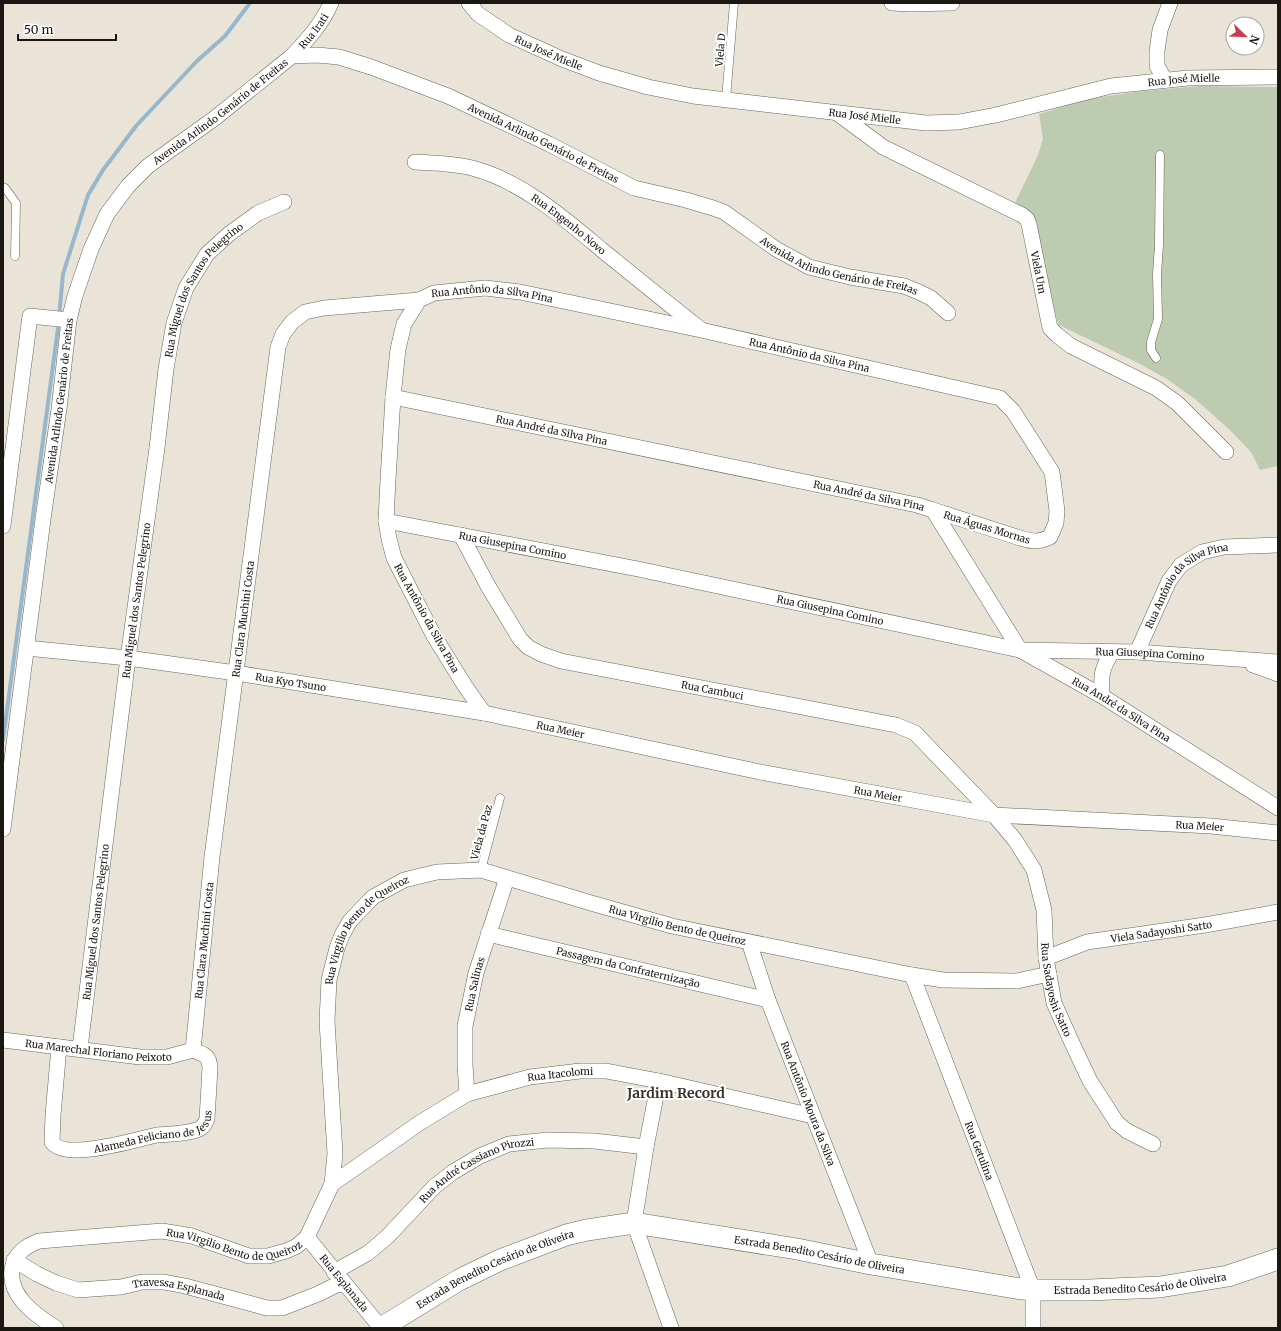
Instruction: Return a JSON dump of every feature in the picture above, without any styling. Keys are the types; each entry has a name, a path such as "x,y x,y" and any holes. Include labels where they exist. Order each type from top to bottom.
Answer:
{"main road":[{"name":"Estrada Benedito Cesário de Oliveira","path":"381,1328 459,1280 500,1260 566,1235 634,1223 797,1249 871,1264 1033,1290 1089,1290 1160,1287 1228,1276 1278,1259"}],"street":[{"name":"Rua Irati","path":"292,56 311,36 327,12 331,3"},
{"name":"Rua José Mielle","path":"469,3 478,14 510,34 562,59 599,73 656,89 693,96 926,123 959,122 996,115 1111,86 1188,78 1278,77"},
{"path":"892,3 952,3"},
{"path":"1165,80 1157,66 1157,51 1160,30 1170,3"},
{"name":"Avenida Arlindo Genário de Freitas","path":"3,829 44,512 59,409 66,320 91,249 107,214 128,186 148,166 215,118 292,56 317,55 339,57 371,67 448,96 523,131 634,188 686,200 724,212 776,249 809,267 850,277 904,286 931,298 948,313"},
{"name":"Viela Um","path":"837,112 883,147 1022,215 1027,219 1050,328 1071,346 1156,388 1171,398 1226,452"},
{"name":"Rua Engenho Novo","path":"415,162 444,163 472,168 493,175 521,189 553,209 701,330"},
{"name":"Rua Miguel dos Santos Pelegrino","path":"80,1048 128,658 157,448 166,369 174,322 186,288 207,254 229,234 252,217 284,202"},
{"name":"Rua Antônio da Silva Pina","path":"484,713 465,686 434,636 394,558 386,522 398,349 404,324 419,300 434,293 485,288 520,292 701,330 1000,398"},
{"name":"Rua Clara Muchini Costa","path":"193,1050 212,857 278,347 283,334 292,322 306,312 324,308 419,300"},
{"path":"3,526 35,316 66,320"},
{"name":"Rua André da Silva Pina","path":"394,397 916,505 933,510 1020,650 1102,696 1278,808"},
{"name":"Rua Águas Mornas","path":"933,510 1033,542 1041,542 1050,537 1056,523 1057,510 1052,472 1013,411 1000,398"},
{"name":"Rua Giusepina Comino","path":"386,522 638,568 1020,650 1137,652 1278,662"},
{"name":"Rua Cambuci","path":"461,535 488,586 520,638 528,647 541,654 561,661 896,725 915,734 994,815"},
{"name":"Rua Antônio da Silva Pina","path":"1137,652 1168,581 1181,565 1202,552 1224,547 1278,546"},
{"name":"Rua Kyo Tsuno","path":"26,648 128,658 236,673 484,713"},
{"path":"1102,696 1104,665 1112,652"},
{"path":"1239,659 1278,674"},
{"name":"Rua Meier","path":"484,713 760,772 994,815 1203,826 1278,833"},
{"name":"Rua Sadayoshi Satto","path":"994,815 1015,840 1034,870 1044,910 1046,958 1054,1003 1090,1081 1117,1123 1152,1144"},
{"name":"Rua Virgilio Bento de Queiroz","path":"14,1260 21,1250 29,1244 38,1241 131,1233 162,1231 174,1232 192,1236 249,1256 268,1256 286,1251 297,1246 307,1237 332,1184 335,1154 327,1021 329,980 337,948 350,921 374,897 404,880 437,872 481,870 672,926 943,980 1017,981 1049,974"},
{"name":"Rua Salinas","path":"467,1094 465,1026 476,973 507,878"},
{"name":"Viela Sadayoshi Satto","path":"1046,958 1087,942 1205,925 1278,912"},
{"name":"Passagem da Confraternização","path":"488,934 768,1000"},
{"name":"Rua Antônio Moura da Silva","path":"749,942 768,1000 871,1264"},
{"name":"Rua Getulina","path":"912,975 1033,1290 1033,1328"},
{"name":"Rua Marechal Floriano Peixoto","path":"3,1040 154,1058 167,1057 193,1050"},
{"name":"Alameda Feliciano de Jesus","path":"59,1047 52,1139 54,1144 62,1149 80,1150 100,1148 156,1136 190,1132 204,1126 207,1119 210,1068 209,1060 206,1056 193,1050"},
{"name":"Rua Itacolomi","path":"332,1184 421,1122 467,1094 530,1077 580,1071 606,1071 659,1081 813,1116"},
{"path":"659,1081 646,1147 634,1223 670,1328"},
{"name":"Rua André Cassiano Pirozzi","path":"334,1272 372,1249 387,1237 435,1186 453,1172 480,1156 509,1144 548,1140 594,1141 646,1147"},
{"name":"Rua Esplanada","path":"307,1237 344,1285 381,1328"},
{"path":"14,1260 11,1271 11,1280 15,1291 24,1304 56,1328"},
{"name":"Travessa Esplanada","path":"14,1260 37,1274 56,1283 78,1290 122,1288 142,1282 164,1282 185,1286 267,1308 282,1308 318,1294 338,1284 344,1285"}],"lane":[{"name":"Viela D","path":"726,99 734,3"},
{"path":"1156,358 1151,350 1151,342 1158,319 1157,274 1159,245 1160,155"},
{"path":"3,187 16,203 15,256"},
{"name":"Viela da Paz","path":"481,870 500,798"}],"green space":[{"path":"1200,86 1278,87 1278,466 1260,470 1251,452 1231,431 1195,399 1167,379 1138,363 1059,325 1036,223 1033,215 1015,203 1038,155 1043,139 1039,114 1087,99 1143,91"}],"waterway":[{"path":"3,740 58,328 63,274 88,195 103,170 136,126 197,61 225,36 250,3"}],"district":[{"name":"Jardim Record","path":"676,1093"}]}
